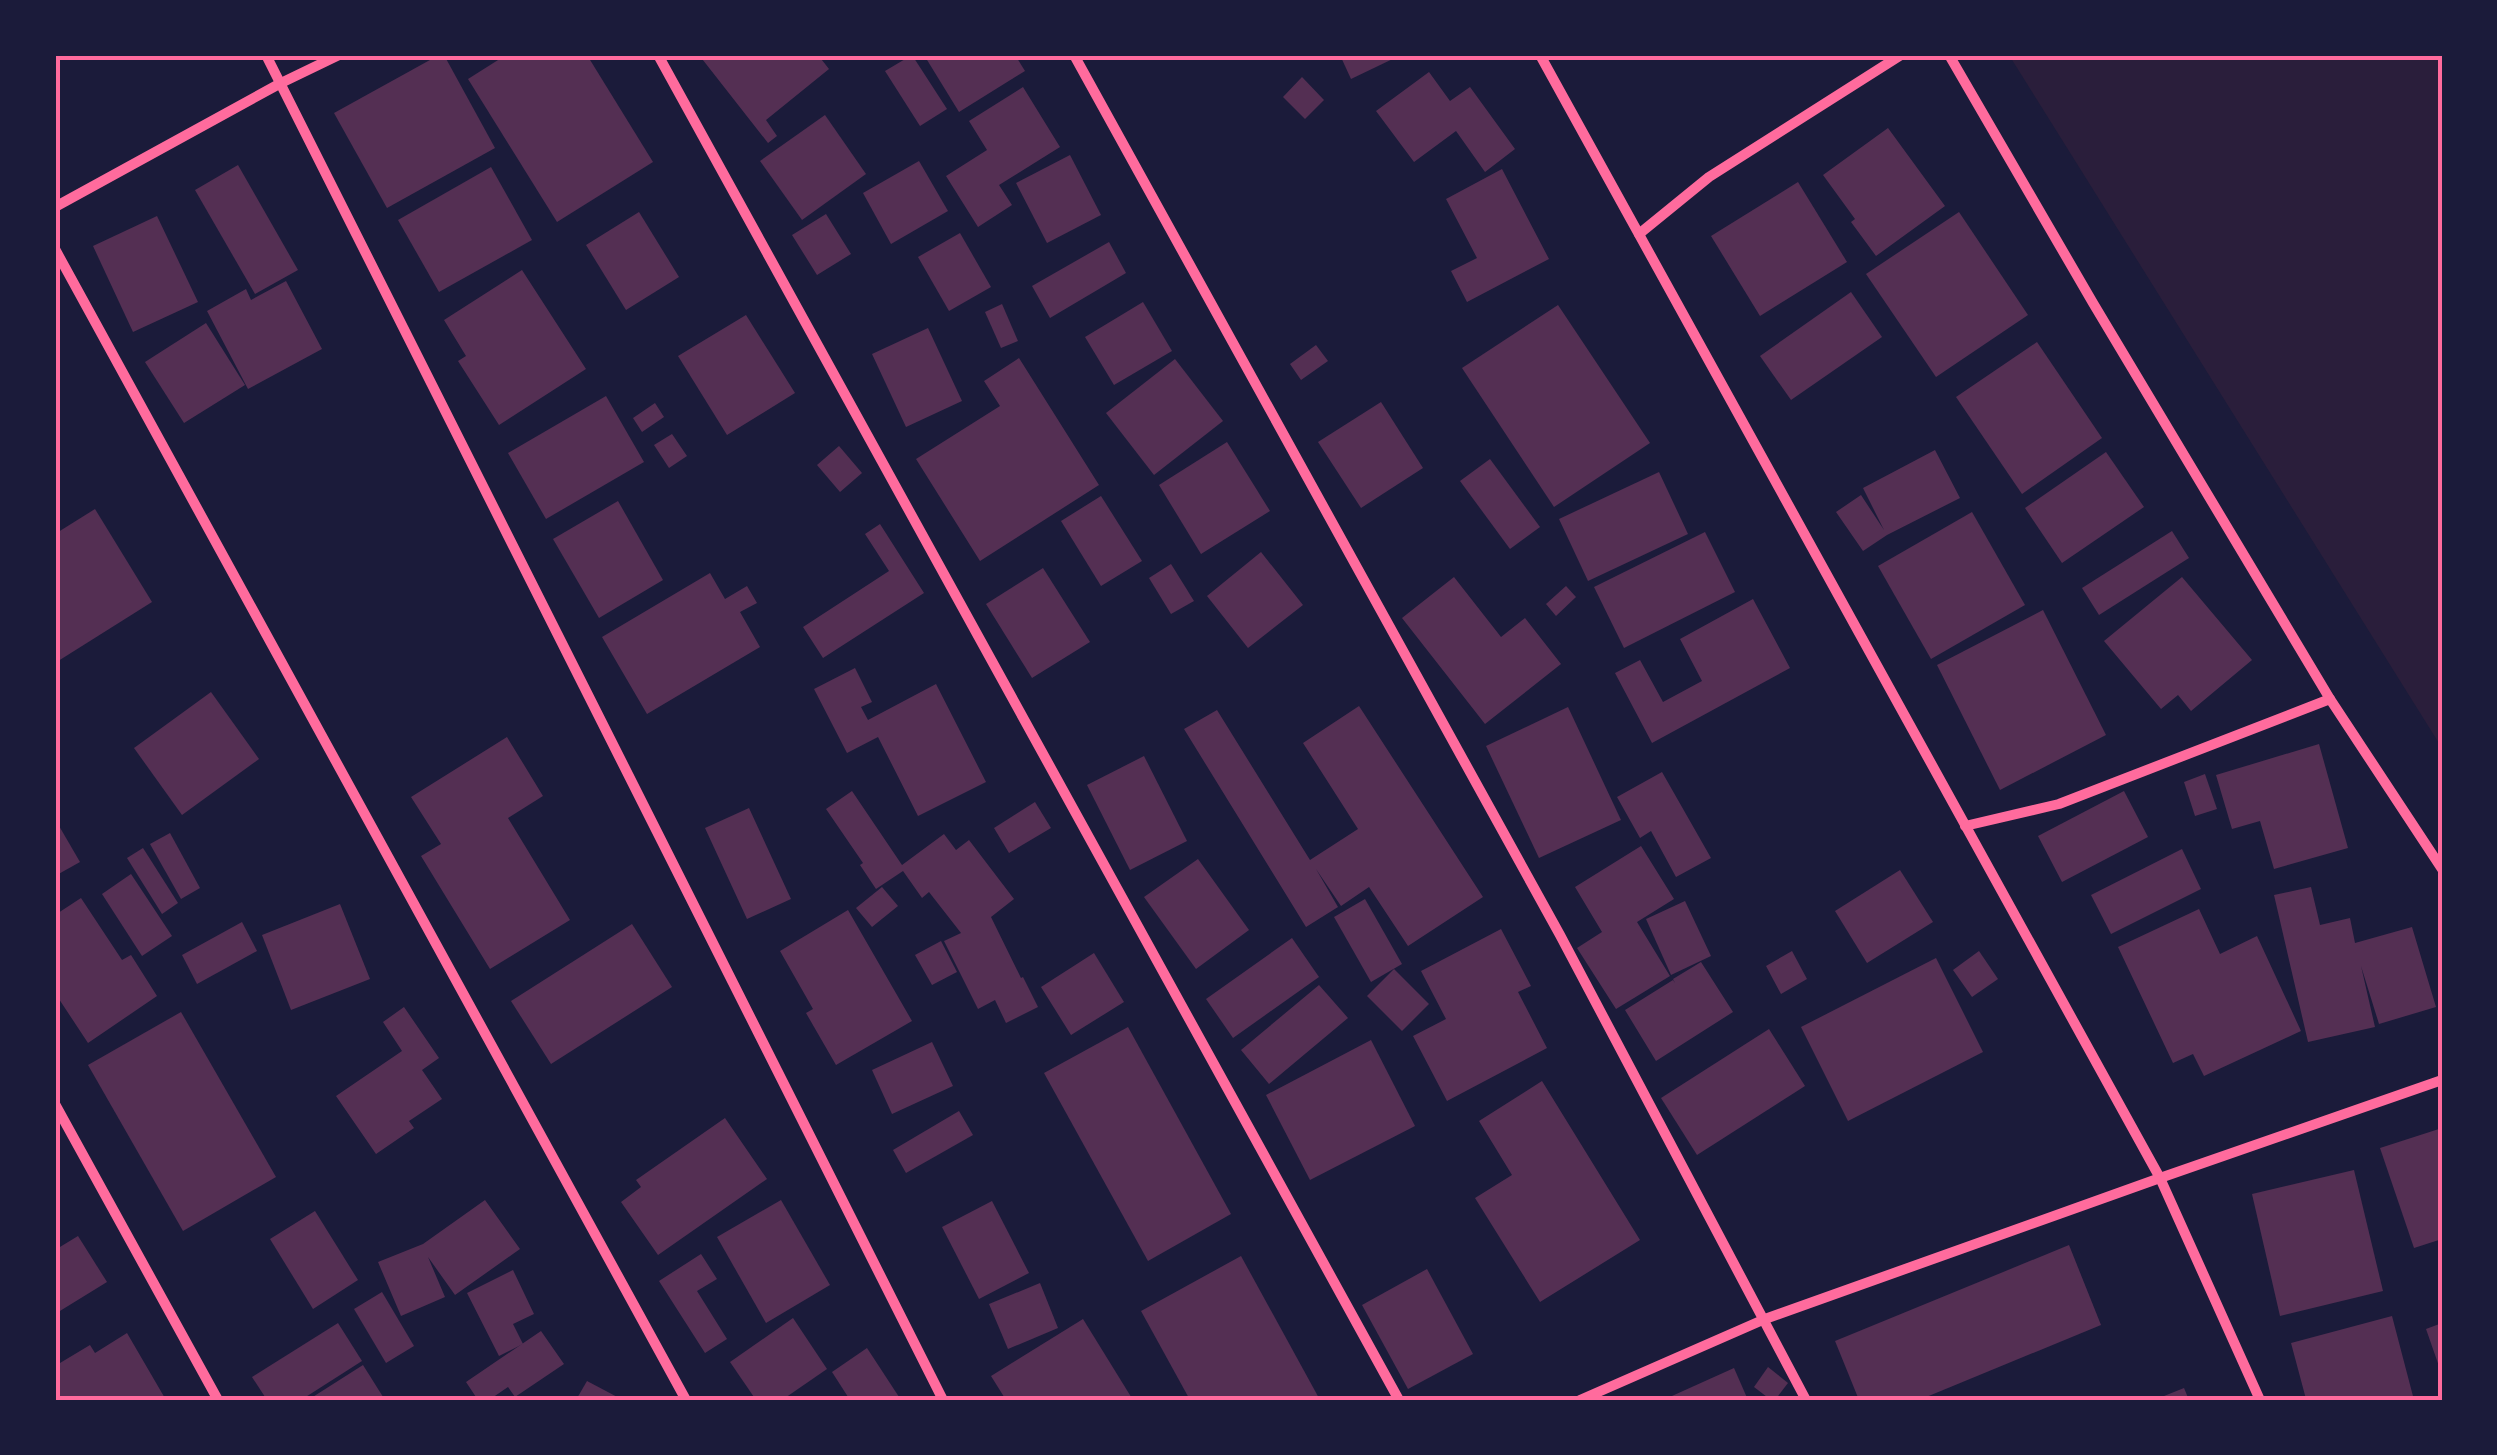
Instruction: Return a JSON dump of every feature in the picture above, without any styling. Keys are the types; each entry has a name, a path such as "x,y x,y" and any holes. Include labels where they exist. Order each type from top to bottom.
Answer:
{"street":[{"path":"266,55 943,1400"},
{"path":"55,206 281,82 339,55"},
{"path":"658,55 1399,1400"},
{"path":"1074,55 1560,935 1806,1400"},
{"path":"1540,55 2160,1178 2260,1400"},
{"path":"1639,234 1710,177 1900,55"},
{"path":"1948,55 2330,698 2442,869"},
{"path":"55,248 686,1400"},
{"path":"1965,826 2058,804 2330,698"},
{"path":"1580,1400 1765,1319 2442,1080"},
{"path":"55,1104 218,1400"}],"shaded area":[{"path":"2009,55 2442,55 2442,748"}],"building":[{"path":"444,55 495,148 387,208 334,113"},
{"path":"506,55 587,55 653,162 557,222 468,79"},
{"path":"699,55 818,55 829,69 766,120 777,136 768,143"},
{"path":"912,55 947,109 920,126 885,71"},
{"path":"924,55 1015,55 1025,71 959,112"},
{"path":"1340,55 1401,55 1351,79"},
{"path":"1429,72 1450,101 1470,87 1515,149 1485,172 1456,131 1414,162 1376,111"},
{"path":"1302,77 1324,100 1305,119 1283,97"},
{"path":"1023,87 1060,147 999,185 1012,205 978,227 946,176 987,150 969,121"},
{"path":"825,115 866,174 802,220 760,161"},
{"path":"1888,128 1945,206 1876,256 1823,175"},
{"path":"1070,155 1101,215 1047,243 1016,183"},
{"path":"919,161 948,211 891,244 863,193"},
{"path":"238,165 298,270 255,294 195,190"},
{"path":"491,167 532,240 439,292 398,220"},
{"path":"1502,169 1549,259 1467,302 1451,271 1477,258 1446,199"},
{"path":"1798,182 1847,262 1760,316 1711,236"},
{"path":"639,212 679,277 626,310 586,245"},
{"path":"1959,212 2028,315 1936,377 1866,274"},
{"path":"826,214 851,254 817,275 792,235"},
{"path":"157,216 198,302 133,332 93,246"},
{"path":"960,233 991,287 949,311 918,257"},
{"path":"1109,242 1126,273 1050,318 1032,286"},
{"path":"522,270 586,369 499,425 458,361 466,356 444,320"},
{"path":"286,281 322,349 248,389 207,311 246,289 251,300"},
{"path":"1851,292 1882,337 1791,400 1760,356"},
{"path":"1143,302 1172,351 1114,385 1085,337"},
{"path":"1002,304 1018,341 1001,348 985,312"},
{"path":"1558,305 1650,443 1554,507 1462,368"},
{"path":"746,315 795,393 727,435 678,356"},
{"path":"206,323 245,385 184,423 145,362"},
{"path":"928,328 962,401 906,427 872,354"},
{"path":"2037,342 2102,438 2022,494 1956,397"},
{"path":"1316,345 1328,361 1301,380 1290,364"},
{"path":"1019,358 1099,485 980,561 916,459 1000,406 984,381"},
{"path":"1175,359 1223,421 1154,475 1106,413"},
{"path":"606,396 644,462 546,519 508,453"},
{"path":"1381,402 1423,468 1361,508 1318,442"},
{"path":"655,403 664,417 642,432 633,418"},
{"path":"672,434 687,456 669,468 654,445"},
{"path":"1227,442 1270,511 1201,554 1159,485"},
{"path":"839,446 862,473 840,492 817,465"},
{"path":"1935,450 1960,498 1863,551 1836,512 1861,495 1884,530 1863,488"},
{"path":"2106,452 2144,507 2062,563 2025,508"},
{"path":"1490,459 1540,527 1510,549 1460,481"},
{"path":"1659,472 1688,534 1588,581 1559,519"},
{"path":"1101,496 1142,561 1101,586 1061,521"},
{"path":"618,501 663,580 599,618 553,539"},
{"path":"95,509 152,602 55,663 55,534"},
{"path":"1972,512 2025,605 1931,659 1878,566"},
{"path":"880,524 924,593 823,658 803,627 889,571 865,534"},
{"path":"2172,531 2189,558 2099,615 2082,588"},
{"path":"1705,532 1735,592 1624,648 1594,587"},
{"path":"1261,552 1303,605 1248,648 1207,596"},
{"path":"1171,564 1194,601 1171,614 1149,578"},
{"path":"1043,568 1090,642 1032,678 986,604"},
{"path":"710,573 725,599 747,586 757,603 740,612 760,647 647,714 602,637"},
{"path":"1454,577 1501,637 1525,618 1561,664 1485,724 1402,618"},
{"path":"2182,577 2252,660 2191,711 2178,695 2161,709 2104,641"},
{"path":"1566,586 1576,597 1556,616 1546,604"},
{"path":"1753,599 1790,668 1652,743 1615,673 1640,660 1663,702 1702,681 1680,639"},
{"path":"2043,610 2106,735 2000,790 1937,665"},
{"path":"855,668 872,702 861,707 868,720 936,684 986,782 918,816 878,737 847,753 814,689"},
{"path":"211,692 259,759 182,815 134,748"},
{"path":"1359,706 1483,897 1408,946 1369,887 1341,906 1316,869 1338,907 1306,927 1184,729 1217,710 1310,860 1358,829 1303,743"},
{"path":"1568,707 1621,820 1539,858 1486,746"},
{"path":"507,737 543,796 508,818 570,920 490,969 421,856 441,844 411,797"},
{"path":"2319,744 2348,848 2274,869 2260,821 2232,829 2216,775"},
{"path":"1144,756 1187,841 1130,870 1087,785"},
{"path":"1662,772 1711,858 1676,877 1651,831 1640,838 1617,797"},
{"path":"2205,774 2217,809 2195,816 2184,782"},
{"path":"852,791 902,865 944,834 956,850 969,840 1014,899 991,917 1038,1007 1006,1023 995,1000 978,1009 944,941 961,933 929,892 922,898 903,871 876,889 826,809"},
{"path":"2124,791 2148,837 2062,882 2038,836"},
{"path":"1035,802 1051,828 1009,853 994,828"},
{"path":"749,808 791,899 747,919 705,828"},
{"path":"55,819 80,862 55,876"},
{"path":"170,833 200,888 181,899 150,844"},
{"path":"1641,846 1674,899 1637,922 1670,976 1616,1009 1577,948 1602,932 1575,887"},
{"path":"143,848 178,903 162,914 127,858"},
{"path":"2182,849 2201,889 2111,934 2091,895"},
{"path":"1198,859 1249,930 1196,969 1144,897"},
{"path":"1900,870 1933,922 1867,963 1835,911"},
{"path":"131,874 172,936 142,956 102,894"},
{"path":"882,887 898,906 872,927 856,908"},
{"path":"2311,887 2320,925 2350,918 2355,943 2412,927 2436,1007 2379,1024 2361,966 2375,1027 2308,1042 2274,895"},
{"path":"81,898 122,960 131,955 157,996 88,1043 55,993 55,915"},
{"path":"1365,899 1402,964 1371,982 1334,917"},
{"path":"1685,901 1711,956 1671,975 1646,919"},
{"path":"340,904 370,979 291,1010 262,935"},
{"path":"2199,909 2220,954 2257,936 2301,1031 2204,1076 2193,1054 2173,1063 2118,947"},
{"path":"848,910 912,1021 836,1065 806,1013 813,1009 780,951"},
{"path":"242,922 257,951 197,984 182,955"},
{"path":"632,924 672,987 551,1064 511,1001"},
{"path":"1501,929 1531,986 1518,992 1547,1048 1447,1101 1413,1036 1446,1019 1421,971"},
{"path":"1292,938 1319,977 1233,1038 1206,999"},
{"path":"941,941 957,972 932,985 915,955"},
{"path":"1792,951 1807,979 1781,994 1766,966"},
{"path":"1979,951 1998,979 1972,997 1953,970"},
{"path":"1094,953 1124,1002 1071,1035 1041,987"},
{"path":"1936,958 1983,1052 1848,1121 1801,1027"},
{"path":"1701,962 1733,1012 1656,1061 1625,1010 1673,980 1675,983 1673,979"},
{"path":"1394,969 1429,1004 1402,1031 1367,996"},
{"path":"1319,985 1348,1018 1269,1084 1241,1050"},
{"path":"404,1007 439,1058 422,1070 442,1099 409,1121 414,1128 376,1154 336,1096 402,1051 383,1022"},
{"path":"181,1012 276,1177 183,1231 88,1065"},
{"path":"1128,1027 1231,1214 1148,1261 1044,1073"},
{"path":"1769,1029 1805,1086 1697,1155 1661,1098"},
{"path":"1371,1040 1415,1126 1310,1180 1266,1095"},
{"path":"932,1042 953,1086 892,1114 872,1070"},
{"path":"1542,1081 1640,1240 1540,1302 1475,1198 1512,1175 1479,1121"},
{"path":"959,1111 973,1135 906,1173 893,1150"},
{"path":"725,1118 767,1179 658,1255 621,1202 641,1187 636,1180"},
{"path":"2442,1128 2442,1239 2414,1248 2380,1148"},
{"path":"2354,1170 2383,1291 2280,1316 2252,1194"},
{"path":"485,1200 520,1249 455,1295 428,1257 445,1297 401,1316 378,1262 423,1244"},
{"path":"781,1200 830,1285 766,1323 717,1237"},
{"path":"992,1201 1029,1273 979,1299 942,1227"},
{"path":"315,1211 358,1280 313,1309 270,1239"},
{"path":"78,1236 107,1282 55,1314 55,1250"},
{"path":"2069,1245 2101,1325 1919,1400 1859,1400 1835,1341"},
{"path":"701,1254 717,1279 697,1291 727,1339 705,1353 659,1281"},
{"path":"1241,1256 1320,1400 1190,1400 1141,1311"},
{"path":"1427,1269 1473,1354 1408,1389 1362,1305"},
{"path":"513,1270 534,1314 513,1324 523,1344 499,1356 467,1293"},
{"path":"1040,1283 1058,1328 1008,1349 989,1304"},
{"path":"382,1292 414,1346 386,1363 354,1309"},
{"path":"2392,1316 2414,1400 2306,1399 2291,1343"},
{"path":"793,1318 827,1369 782,1400 756,1400 730,1362"},
{"path":"1083,1319 1133,1400 1006,1400 991,1376"},
{"path":"338,1323 362,1361 301,1400 267,1400 252,1377"},
{"path":"2442,1323 2442,1372 2441,1372 2426,1329"},
{"path":"541,1331 564,1364 515,1397 508,1387 489,1400 478,1400 466,1382"},
{"path":"127,1333 166,1400 55,1400 55,1366 90,1345 95,1353"},
{"path":"867,1348 901,1400 850,1400 832,1372"},
{"path":"363,1365 385,1400 308,1400"},
{"path":"1768,1367 1788,1383 1775,1400 1754,1387"},
{"path":"1734,1368 1748,1400 1663,1400"},
{"path":"587,1381 623,1400 576,1400"},
{"path":"2184,1388 2189,1400 2154,1400"}]}
